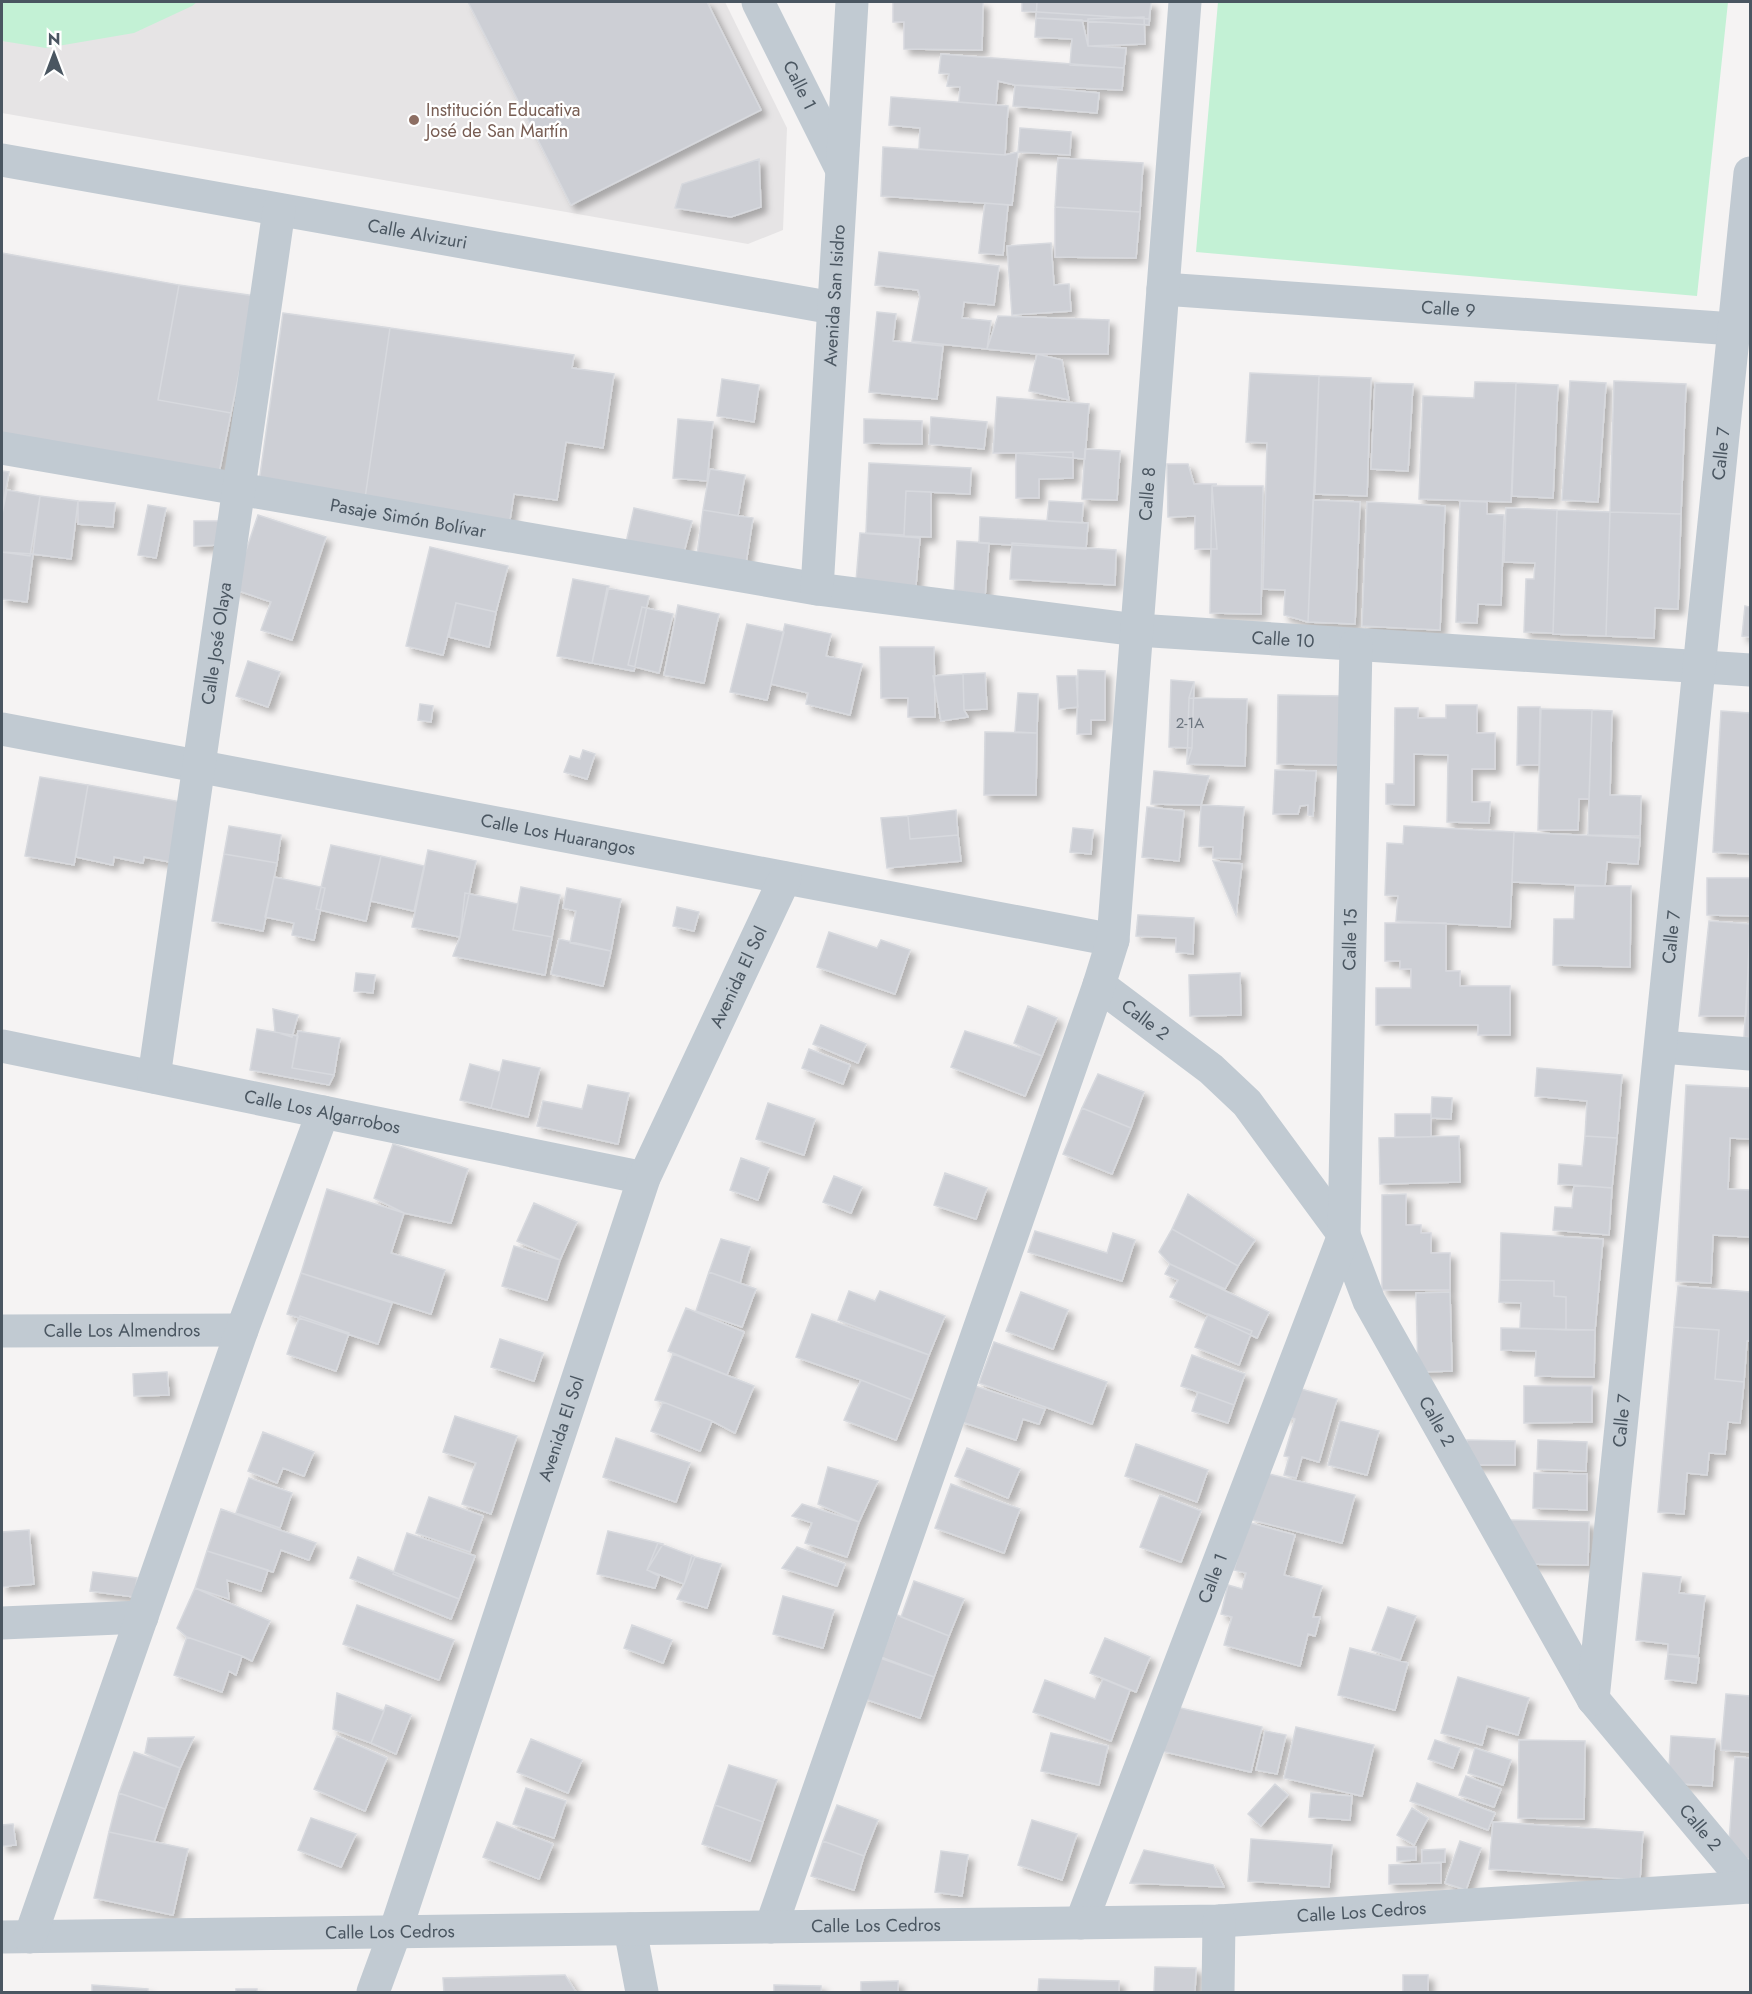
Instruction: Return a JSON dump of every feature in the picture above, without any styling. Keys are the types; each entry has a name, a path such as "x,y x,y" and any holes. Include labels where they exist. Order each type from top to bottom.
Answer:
{"street":[{"name":"Calle 1","path":"758,2 842,170"},
{"name":"Avenida San Isidro","path":"817,589 852,2"},
{"name":"Calle 8","path":"771,1927 1113,940 1185,2"},
{"name":"Calle Alvizuri","path":"2,160 833,308"},
{"name":"Calle 7","path":"1593,1699 1750,173"},
{"name":"Calle José Olaya","path":"154,1077 279,210"},
{"name":"Calle 9","path":"1163,290 1734,328"},
{"name":"Pasaje Simón Bolívar","path":"2,448 817,589"},
{"name":"Calle 10","path":"817,589 1137,630 1750,670"},
{"name":"Calle 15","path":"1344,1235 1356,645"},
{"name":"Calle Los Huarangos","path":"2,729 1113,940"},
{"name":"Avenida El Sol","path":"373,1992 644,1178 784,878"},
{"name":"Calle 2","path":"1099,985 1211,1069 1247,1103 1344,1235 1369,1301 1593,1699 1750,1887"},
{"name":"Calle Los Algarrobos","path":"2,1046 644,1178"},
{"path":"1661,1047 1750,1054"},
{"path":"16,1937 142,1617 242,1330 323,1112"},
{"name":"Calle 1","path":"1081,1923 1344,1235"},
{"name":"Calle Los Almendros","path":"2,1331 242,1330"},
{"path":"2,1623 142,1617"},
{"name":"Calle Los Cedros","path":"16,1937 1219,1921 1750,1887"},
{"path":"1218,1992 1219,1921"},
{"path":"630,1929 642,1992"}],"shaded area":[{"name":"Institución Educativa José de San Martín","path":"2,2 725,2 787,128 783,230 748,244 2,113"}],"green space":[{"path":"2,2 197,2 134,33 46,48 2,41"},
{"path":"1218,2 1728,2 1697,296 1196,252"}],"building":[{"path":"468,2 707,2 761,110 571,205"},
{"path":"893,2 983,2 982,50 904,49 904,22 893,22"},
{"path":"1022,2 1151,2 1149,19 1022,11"},
{"path":"1037,2 1151,2 1149,25 1036,18"},
{"path":"1144,17 1145,44 1088,46 1088,19"},
{"path":"1036,18 1082,20 1088,46 1126,48 1124,68 1070,65 1072,39 1035,37"},
{"path":"941,54 1124,68 1122,90 1015,85 998,81 996,105 959,102 960,87 947,86 949,74 939,73"},
{"path":"1015,85 1099,93 1097,113 1013,106"},
{"path":"891,97 1008,106 1005,155 919,149 920,128 889,125"},
{"path":"1020,128 1071,132 1070,155 1018,152"},
{"path":"883,147 1005,155 1018,152 1012,205 881,196"},
{"path":"1058,158 1143,163 1140,212 1055,207"},
{"path":"759,159 761,207 731,217 675,208 682,184"},
{"path":"985,203 1008,205 1003,255 979,253"},
{"path":"1055,207 1140,212 1136,258 1055,257"},
{"path":"1051,243 1054,285 1069,284 1071,311 1012,315 1007,246"},
{"path":"879,252 999,266 994,305 964,302 962,318 991,321 987,349 912,341 920,297 918,290 875,285"},
{"path":"2,253 179,285 158,400 231,413 219,473 2,434"},
{"path":"179,285 255,296 231,413 158,400"},
{"path":"877,312 896,314 893,341 943,346 937,399 869,392"},
{"path":"283,313 390,328 364,505 258,489"},
{"path":"998,316 1109,320 1108,354 1037,354 987,349"},
{"path":"390,328 574,355 572,368 614,374 603,448 566,442 557,500 514,494 509,526 364,505"},
{"path":"1037,354 1062,360 1069,400 1029,391"},
{"path":"1250,373 1319,376 1308,622 1284,615 1285,590 1263,589 1267,443 1246,442"},
{"path":"1319,376 1371,378 1367,496 1315,494"},
{"path":"722,379 759,385 754,422 717,416"},
{"path":"1570,381 1606,383 1598,502 1562,500"},
{"path":"1614,381 1686,384 1681,514 1610,512"},
{"path":"1475,382 1516,383 1511,502 1419,499 1423,396 1474,398"},
{"path":"1375,383 1413,384 1408,471 1371,469"},
{"path":"1516,383 1558,385 1553,498 1512,496"},
{"path":"997,397 1089,404 1085,459 993,453"},
{"path":"931,417 987,422 984,449 929,444"},
{"path":"678,419 713,422 707,481 673,478"},
{"path":"864,419 922,421 922,444 864,443"},
{"path":"1085,449 1120,451 1117,500 1082,499"},
{"path":"1073,452 1073,478 1039,479 1039,498 1016,498 1016,453"},
{"path":"869,463 971,468 970,494 906,491 904,535 866,533"},
{"path":"1167,464 1188,464 1194,484 1217,484 1212,486 1217,549 1195,549 1195,516 1168,517"},
{"path":"710,469 745,475 738,516 703,510"},
{"path":"2,471 9,472 2,510"},
{"path":"1212,486 1263,486 1261,614 1210,613"},
{"path":"7,490 40,496 30,556 2,552 2,514"},
{"path":"906,491 931,492 931,537 904,536"},
{"path":"40,496 78,501 71,559 33,554"},
{"path":"1313,500 1360,502 1355,624 1308,622"},
{"path":"78,501 115,503 113,527 78,524"},
{"path":"1049,501 1083,503 1082,523 1047,521"},
{"path":"1460,501 1487,502 1487,514 1504,515 1501,605 1478,604 1477,623 1456,622"},
{"path":"1367,502 1445,506 1440,630 1362,626"},
{"path":"148,505 166,508 156,558 138,555"},
{"path":"634,508 692,521 682,560 625,547"},
{"path":"1506,508 1557,510 1553,633 1524,632 1526,579 1534,579 1535,563 1504,562"},
{"path":"703,510 753,518 745,570 696,562"},
{"path":"1557,510 1610,512 1606,636 1553,634"},
{"path":"1610,512 1681,514 1678,609 1655,608 1654,638 1606,636"},
{"path":"258,515 326,537 292,640 261,630 271,602 233,589"},
{"path":"980,517 1088,523 1086,549 979,543"},
{"path":"194,521 219,521 220,545 194,546"},
{"path":"860,533 920,538 915,597 855,593"},
{"path":"957,541 989,543 985,597 954,595"},
{"path":"1012,543 1116,550 1115,585 1010,579"},
{"path":"430,547 508,566 496,612 456,603 443,655 406,646"},
{"path":"2,552 33,554 27,602 2,599"},
{"path":"573,579 609,586 592,663 557,656"},
{"path":"607,588 649,596 634,671 592,663"},
{"path":"456,603 496,612 489,647 449,637"},
{"path":"678,605 719,614 704,683 664,675"},
{"path":"1745,606 1750,607 1750,637 1742,636"},
{"path":"642,607 673,614 659,673 628,665"},
{"path":"747,624 784,632 767,700 730,692"},
{"path":"785,624 831,634 826,656 862,664 850,715 806,704 808,693 771,684"},
{"path":"880,647 934,647 935,717 908,717 908,698 881,698"},
{"path":"248,661 280,672 268,707 236,696"},
{"path":"1078,670 1105,671 1105,720 1091,720 1091,734 1077,734"},
{"path":"985,673 987,709 964,710 963,674"},
{"path":"963,674 964,710 968,717 941,721 933,676"},
{"path":"1057,676 1076,676 1078,707 1059,709"},
{"path":"1171,680 1194,682 1192,748 1169,747"},
{"path":"1194,682 1192,748 1187,764 1189,698"},
{"path":"1018,693 1038,694 1037,733 1015,732"},
{"path":"1278,695 1342,696 1340,765 1277,764"},
{"path":"1189,698 1247,699 1245,766 1187,764"},
{"path":"420,704 433,706 431,722 418,720"},
{"path":"1446,705 1477,705 1477,733 1495,733 1495,769 1472,769 1472,802 1490,802 1489,823 1447,822 1448,755 1414,754 1414,805 1386,804 1386,784 1394,784 1395,708 1418,708 1418,718 1446,718"},
{"path":"1518,707 1540,707 1539,765 1517,765"},
{"path":"1541,709 1592,710 1589,799 1579,799 1578,830 1538,830"},
{"path":"1592,710 1612,711 1610,795 1641,796 1640,836 1588,835"},
{"path":"1721,711 1750,713 1750,854 1713,852"},
{"path":"985,732 1037,733 1036,795 984,795"},
{"path":"583,750 595,754 587,779 564,772 570,756 580,759"},
{"path":"1275,770 1316,771 1313,816 1308,815 1308,805 1300,806 1298,814 1273,814"},
{"path":"1154,771 1209,776 1201,805 1151,804"},
{"path":"40,777 88,785 74,865 25,856"},
{"path":"88,785 187,803 175,863 144,857 143,863 114,857 113,865 76,857"},
{"path":"1201,805 1244,807 1240,859 1213,858 1213,847 1199,846"},
{"path":"1147,807 1184,811 1179,861 1142,857"},
{"path":"956,810 958,835 910,839 908,816"},
{"path":"908,816 910,839 958,835 961,861 887,868 881,818"},
{"path":"229,826 281,835 277,863 224,854"},
{"path":"1404,826 1514,832 1510,927 1396,921 1398,896 1385,895 1387,843 1403,844"},
{"path":"1073,828 1093,830 1091,854 1070,852"},
{"path":"1514,832 1640,838 1638,864 1607,862 1605,886 1512,882"},
{"path":"331,845 381,856 366,921 316,909"},
{"path":"428,850 476,861 460,937 412,927"},
{"path":"224,854 277,863 263,931 212,921"},
{"path":"381,856 424,866 414,911 371,901"},
{"path":"1213,861 1242,864 1236,915"},
{"path":"274,877 325,888 314,940 292,935 294,923 265,917"},
{"path":"1707,878 1750,878 1750,916 1707,915"},
{"path":"1575,886 1631,886 1630,967 1553,965 1554,919 1574,919"},
{"path":"521,887 560,895 552,937 513,930"},
{"path":"567,888 621,899 611,951 570,943 576,911 563,908"},
{"path":"465,893 518,904 513,930 552,937 545,975 453,956 460,937"},
{"path":"677,907 699,912 694,931 673,926"},
{"path":"1138,915 1194,918 1193,954 1176,952 1176,938 1136,936"},
{"path":"1709,921 1750,924 1746,1016 1699,1016"},
{"path":"1385,923 1446,923 1446,971 1460,971 1460,986 1510,986 1510,1035 1478,1035 1478,1025 1376,1025 1376,988 1411,988 1411,969 1400,969 1400,961 1385,961"},
{"path":"829,932 877,948 881,940 910,950 895,994 817,967"},
{"path":"559,939 611,951 603,986 551,974"},
{"path":"1750,939 1750,1038 1744,1037"},
{"path":"356,973 375,975 373,993 354,991"},
{"path":"1240,973 1241,1015 1190,1016 1189,975"},
{"path":"1028,1006 1057,1018 1042,1056 1014,1043"},
{"path":"273,1009 298,1015 292,1037 275,1032"},
{"path":"821,1025 866,1044 858,1063 813,1044"},
{"path":"257,1029 298,1036 292,1068 334,1075 329,1085 250,1070"},
{"path":"298,1031 340,1038 334,1075 292,1068"},
{"path":"965,1031 1042,1056 1025,1096 951,1067"},
{"path":"809,1049 850,1065 843,1084 802,1068"},
{"path":"503,1060 540,1068 528,1117 491,1108"},
{"path":"470,1064 500,1072 491,1108 460,1100"},
{"path":"1537,1068 1622,1075 1617,1138 1585,1136 1587,1101 1535,1096"},
{"path":"1098,1074 1144,1092 1131,1128 1082,1108"},
{"path":"588,1085 629,1093 618,1144 537,1126 543,1101 582,1109"},
{"path":"1686,1085 1750,1088 1750,1139 1730,1138 1728,1189 1750,1190 1750,1237 1713,1235 1711,1283 1676,1281"},
{"path":"1432,1097 1452,1098 1451,1119 1431,1118"},
{"path":"768,1103 815,1119 804,1155 756,1139"},
{"path":"1082,1108 1131,1128 1112,1174 1063,1154"},
{"path":"1395,1114 1431,1114 1431,1137 1395,1137"},
{"path":"1459,1136 1460,1182 1380,1184 1379,1138"},
{"path":"1585,1136 1617,1138 1612,1188 1558,1184 1559,1164 1582,1166"},
{"path":"393,1144 468,1169 451,1223 404,1213 374,1198"},
{"path":"741,1158 769,1168 758,1200 730,1190"},
{"path":"945,1173 987,1188 976,1219 934,1205"},
{"path":"834,1176 862,1187 851,1213 823,1202"},
{"path":"1574,1185 1612,1188 1609,1235 1553,1230 1555,1207 1572,1208"},
{"path":"327,1189 404,1213 391,1253 445,1270 431,1314 301,1273"},
{"path":"1188,1194 1255,1240 1238,1266 1172,1229"},
{"path":"1406,1194 1406,1225 1421,1225 1421,1233 1431,1233 1431,1253 1450,1253 1450,1290 1382,1290 1382,1195"},
{"path":"534,1203 577,1222 560,1260 517,1241"},
{"path":"1172,1229 1238,1266 1225,1289 1170,1264 1159,1252"},
{"path":"1035,1231 1107,1253 1113,1233 1135,1240 1122,1281 1028,1252"},
{"path":"1501,1233 1603,1239 1595,1330 1566,1330 1566,1297 1554,1296 1554,1281 1500,1280"},
{"path":"721,1239 750,1247 740,1283 709,1272"},
{"path":"514,1246 560,1260 547,1300 502,1286"},
{"path":"1170,1264 1269,1312 1257,1338 1170,1297 1178,1280 1165,1274"},
{"path":"709,1272 756,1289 742,1327 696,1311"},
{"path":"301,1273 392,1303 378,1344 287,1314"},
{"path":"1500,1280 1554,1281 1554,1296 1566,1297 1566,1330 1520,1328 1521,1303 1499,1302"},
{"path":"1678,1286 1750,1292 1750,1341 1747,1341 1744,1382 1715,1379 1719,1330 1674,1327"},
{"path":"849,1291 875,1301 880,1291 945,1316 929,1355 838,1320"},
{"path":"1021,1292 1068,1310 1053,1349 1006,1331"},
{"path":"1450,1292 1452,1371 1418,1372 1416,1293"},
{"path":"686,1308 744,1332 727,1375 668,1351"},
{"path":"812,1314 929,1355 912,1400 796,1357"},
{"path":"1208,1314 1252,1331 1239,1365 1195,1347"},
{"path":"300,1316 349,1333 336,1371 287,1354"},
{"path":"1674,1327 1719,1330 1715,1379 1744,1382 1740,1423 1728,1422 1725,1454 1709,1453 1707,1475 1687,1473 1684,1514 1658,1512"},
{"path":"1501,1328 1595,1330 1594,1377 1535,1376 1536,1351 1501,1350"},
{"path":"500,1339 543,1353 534,1381 491,1367"},
{"path":"994,1342 1107,1382 1092,1424 979,1383"},
{"path":"673,1354 754,1386 735,1433 712,1421 655,1400"},
{"path":"1192,1355 1245,1374 1234,1405 1181,1386"},
{"path":"167,1372 169,1395 134,1396 133,1374"},
{"path":"861,1380 912,1400 896,1440 844,1420"},
{"path":"972,1385 1045,1409 1039,1424 1023,1419 1016,1440 959,1421"},
{"path":"1524,1386 1592,1386 1592,1422 1524,1423"},
{"path":"1294,1387 1337,1399 1319,1462 1302,1457 1296,1478 1284,1475 1289,1457 1284,1456 1295,1419 1286,1416"},
{"path":"1198,1392 1234,1405 1228,1423 1192,1411"},
{"path":"663,1402 712,1421 700,1451 651,1431"},
{"path":"455,1416 517,1436 491,1514 462,1504 476,1463 443,1452"},
{"path":"1340,1421 1379,1431 1367,1475 1328,1465"},
{"path":"263,1432 314,1452 304,1476 283,1468 277,1483 248,1471"},
{"path":"616,1438 690,1463 676,1502 603,1477"},
{"path":"1467,1440 1515,1441 1515,1465 1467,1465"},
{"path":"1538,1440 1587,1442 1586,1471 1537,1469"},
{"path":"1136,1444 1208,1470 1197,1502 1125,1476"},
{"path":"967,1448 1020,1469 1008,1498 955,1476"},
{"path":"828,1467 878,1481 859,1522 818,1504"},
{"path":"1265,1473 1355,1495 1342,1543 1252,1520"},
{"path":"1534,1473 1587,1474 1587,1510 1533,1508"},
{"path":"249,1478 292,1493 280,1528 236,1513"},
{"path":"951,1484 1020,1509 1004,1553 935,1528"},
{"path":"1160,1495 1201,1511 1181,1562 1140,1547"},
{"path":"429,1497 483,1516 470,1552 416,1533"},
{"path":"802,1504 859,1522 847,1557 805,1543 812,1523 792,1516"},
{"path":"221,1509 316,1543 309,1560 281,1550 273,1572 207,1551"},
{"path":"1509,1520 1589,1522 1588,1565 1520,1564"},
{"path":"1247,1522 1295,1535 1284,1575 1322,1586 1313,1617 1320,1617 1315,1636 1308,1634 1300,1666 1224,1645 1232,1617 1221,1614 1228,1585 1242,1589 1246,1573 1234,1570"},
{"path":"29,1530 34,1584 2,1587 2,1532"},
{"path":"608,1531 663,1544 647,1570 659,1576 655,1588 597,1574"},
{"path":"407,1533 475,1556 459,1599 393,1574"},
{"path":"658,1543 695,1557 684,1584 647,1570"},
{"path":"797,1547 845,1564 837,1586 782,1568"},
{"path":"207,1551 268,1570 261,1591 227,1580 229,1599 195,1588"},
{"path":"692,1555 721,1564 707,1608 677,1599"},
{"path":"358,1557 459,1599 451,1619 350,1578"},
{"path":"93,1572 137,1578 134,1597 90,1591"},
{"path":"1643,1573 1681,1577 1679,1593 1705,1596 1698,1656 1668,1654 1668,1644 1636,1640"},
{"path":"914,1581 964,1599 949,1636 901,1617"},
{"path":"195,1588 270,1621 252,1661 187,1637 177,1628"},
{"path":"783,1596 834,1610 823,1648 773,1634"},
{"path":"357,1605 454,1640 439,1680 343,1644"},
{"path":"1388,1607 1416,1616 1400,1660 1372,1650"},
{"path":"897,1615 949,1636 934,1677 881,1657"},
{"path":"632,1625 672,1640 663,1663 624,1648"},
{"path":"187,1637 242,1656 236,1675 229,1671 222,1692 174,1675"},
{"path":"1105,1638 1150,1657 1136,1692 1090,1673"},
{"path":"1350,1648 1408,1663 1395,1710 1338,1695"},
{"path":"1668,1654 1699,1658 1696,1683 1665,1679"},
{"path":"877,1657 934,1677 920,1718 862,1698"},
{"path":"1458,1677 1529,1698 1518,1735 1487,1726 1482,1745 1441,1733"},
{"path":"1103,1679 1130,1690 1111,1741 1033,1712 1045,1680 1095,1699"},
{"path":"337,1693 384,1711 371,1743 333,1729"},
{"path":"1726,1694 1750,1696 1750,1752 1721,1750"},
{"path":"386,1705 411,1715 396,1754 371,1743"},
{"path":"1172,1706 1262,1727 1251,1772 1161,1751"},
{"path":"1296,1727 1374,1745 1362,1796 1284,1778"},
{"path":"1265,1731 1286,1735 1277,1774 1256,1770"},
{"path":"1051,1733 1108,1746 1099,1785 1041,1771"},
{"path":"337,1736 387,1758 365,1811 314,1789"},
{"path":"1671,1736 1715,1739 1712,1786 1668,1783"},
{"path":"194,1737 180,1768 145,1753 148,1738"},
{"path":"531,1739 582,1760 568,1793 517,1772"},
{"path":"1435,1740 1460,1748 1453,1768 1428,1759"},
{"path":"1519,1740 1585,1741 1584,1819 1518,1818"},
{"path":"1475,1748 1511,1760 1503,1785 1468,1773"},
{"path":"134,1752 180,1768 165,1809 119,1793"},
{"path":"1735,1757 1750,1758 1750,1859 1728,1857"},
{"path":"729,1765 777,1780 763,1822 715,1805"},
{"path":"1466,1776 1501,1789 1494,1807 1459,1795"},
{"path":"1417,1783 1495,1813 1488,1830 1410,1801"},
{"path":"1275,1784 1288,1795 1261,1826 1248,1814"},
{"path":"526,1788 566,1801 554,1838 513,1824"},
{"path":"119,1793 165,1809 154,1842 109,1832"},
{"path":"1311,1793 1352,1796 1350,1820 1309,1817"},
{"path":"715,1805 763,1822 750,1861 702,1844"},
{"path":"837,1805 878,1820 864,1856 823,1841"},
{"path":"1412,1808 1428,1818 1414,1845 1397,1835"},
{"path":"311,1818 356,1834 341,1867 298,1850"},
{"path":"1032,1820 1077,1834 1062,1880 1018,1865"},
{"path":"497,1822 553,1844 539,1879 483,1857"},
{"path":"1493,1822 1643,1832 1640,1880 1489,1869"},
{"path":"13,1824 16,1845 2,1846 2,1825"},
{"path":"109,1832 188,1849 173,1915 94,1898"},
{"path":"1251,1839 1332,1845 1329,1887 1248,1881"},
{"path":"823,1841 864,1856 854,1890 811,1876"},
{"path":"1460,1841 1481,1848 1466,1890 1445,1883"},
{"path":"1397,1847 1416,1847 1416,1860 1397,1861"},
{"path":"1445,1849 1445,1862 1422,1863 1422,1850"},
{"path":"1144,1850 1213,1865 1224,1887 1130,1883"},
{"path":"941,1851 968,1855 962,1896 935,1892"},
{"path":"1441,1863 1441,1883 1389,1884 1389,1865"},
{"path":"1155,1967 1196,1968 1195,1992 1154,1992"},
{"path":"565,1975 576,1992 444,1992 443,1978"},
{"path":"1403,1975 1428,1975 1428,1992 1403,1992"},
{"path":"1039,1979 1119,1981 1119,1992 1038,1992"},
{"path":"898,1981 898,1992 861,1992 861,1982"},
{"path":"92,1985 148,1989 148,1992 92,1992"},
{"path":"774,1985 821,1986 821,1992 774,1992"},
{"path":"236,1989 257,1989 257,1992 236,1992"}],"place":[{"name":"Institución Educativa José de San Martín","path":"414,120"}]}
